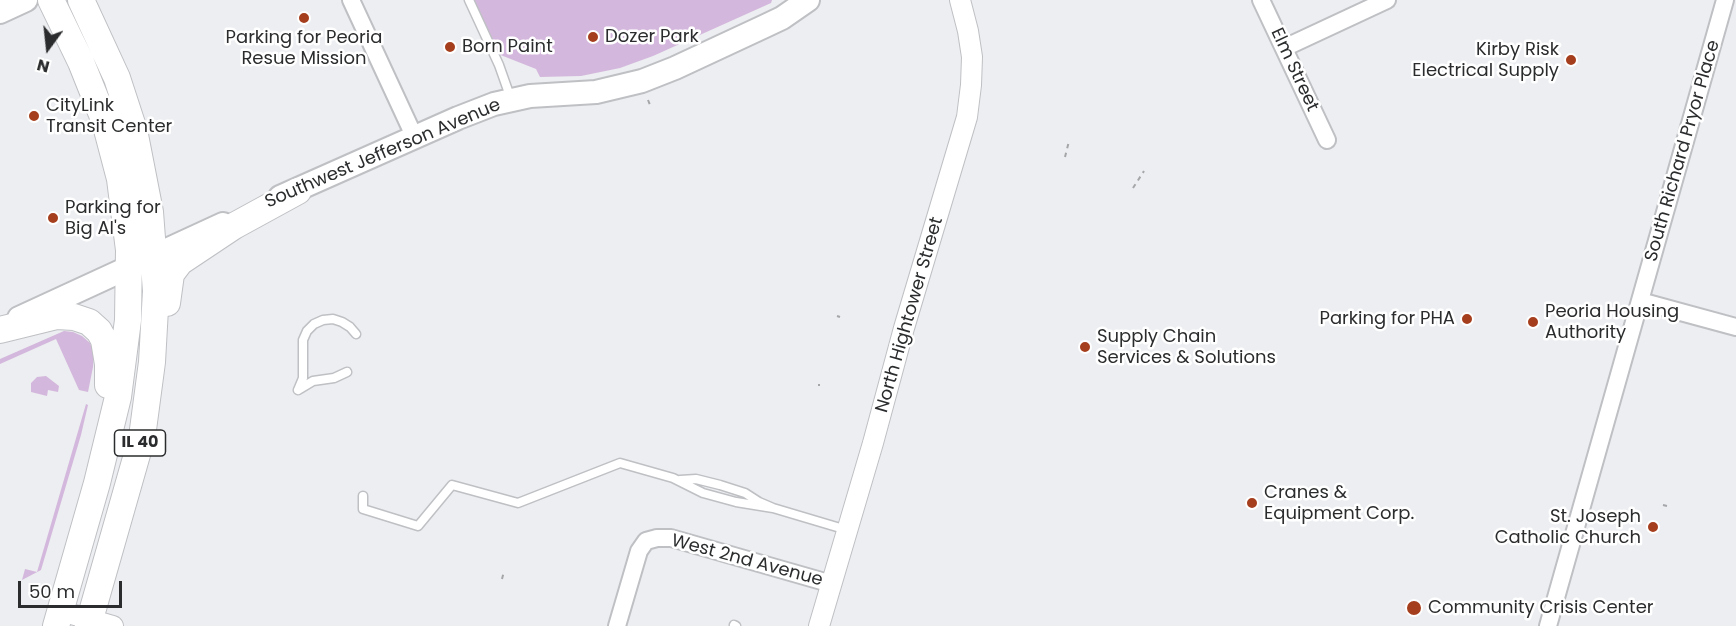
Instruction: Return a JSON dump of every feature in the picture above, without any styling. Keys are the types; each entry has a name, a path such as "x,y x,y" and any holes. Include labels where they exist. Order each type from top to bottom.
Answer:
{"main road":[{"path":"0,12 27,0"},
{"name":"IL 40","path":"51,0 81,62 105,122 120,179 128,239 126,338 118,397 112,428 59,618"},
{"name":"IL 40","path":"81,0 97,30 117,78 134,130 150,212 155,255 153,362 142,437 97,624"},
{"name":"Southwest Jefferson Avenue","path":"0,328 128,267 476,111 512,99 596,92 642,81 782,18 808,0"},
{"path":"127,494 144,440 171,274 180,262 219,236 298,191"},
{"path":"0,328 45,318 71,316 89,322 105,340 108,364 107,406 82,536"}],"street":[{"name":"North Hightower Street","path":"819,626 967,117 972,57 960,0"},
{"name":"Elm Street","path":"1261,0 1328,140"},
{"path":"1284,48 1387,0"},
{"name":"South Richard Pryor Place","path":"1548,626 1725,0"},
{"path":"354,3 414,138"},
{"path":"1640,301 1736,327"},
{"name":"West 2nd Avenue","path":"616,626 639,551 646,541 657,538 671,538 832,584"},
{"path":"59,618 97,624"}],"lane":[{"path":"469,0 512,99"},
{"path":"347,372 334,378 313,381 298,390 303,378 303,339 314,324 323,320 342,321 356,334"},
{"path":"363,496 363,509 418,526 452,485 518,503 620,463 673,478 696,479 720,485 745,493 773,508 848,530"}],"path":[{"path":"648,100 650,105"},
{"path":"1065,157 1069,141"},
{"path":"1133,188 1144,171"},
{"path":"1663,505 1667,506"},
{"path":"1603,512 1608,513"},
{"path":"502,579 504,571"}],"shaded area":[{"name":"Dozer Park","path":"473,0 772,0 771,3 653,56 620,68 581,76 540,77 536,69 498,54"},
{"path":"64,331 82,336 90,343 94,353 88,392 79,390 56,339 0,364 0,359"},
{"path":"46,376 59,386 58,392 48,390 47,396 31,392 31,383 37,377"},
{"path":"86,404 88,405 81,435 41,570 22,580 25,569 37,572"}],"place":[{"name":"Parking for Peoria Resue Mission","path":"304,18"},
{"name":"Dozer Park","path":"593,37"},
{"name":"Born Paint","path":"450,47"},
{"name":"Kirby Risk Electrical Supply","path":"1571,60"},
{"name":"CityLink Transit Center","path":"34,116"},
{"name":"Parking for Big Al's","path":"53,218"},
{"name":"Parking for PHA","path":"1467,319"},
{"name":"Peoria Housing Authority","path":"1533,322"},
{"name":"Supply Chain Services & Solutions","path":"1085,347"},
{"name":"Cranes & Equipment Corp.","path":"1252,503"},
{"name":"St. Joseph Catholic Church","path":"1653,527"},
{"name":"Community Crisis Center","path":"1414,608"}]}
